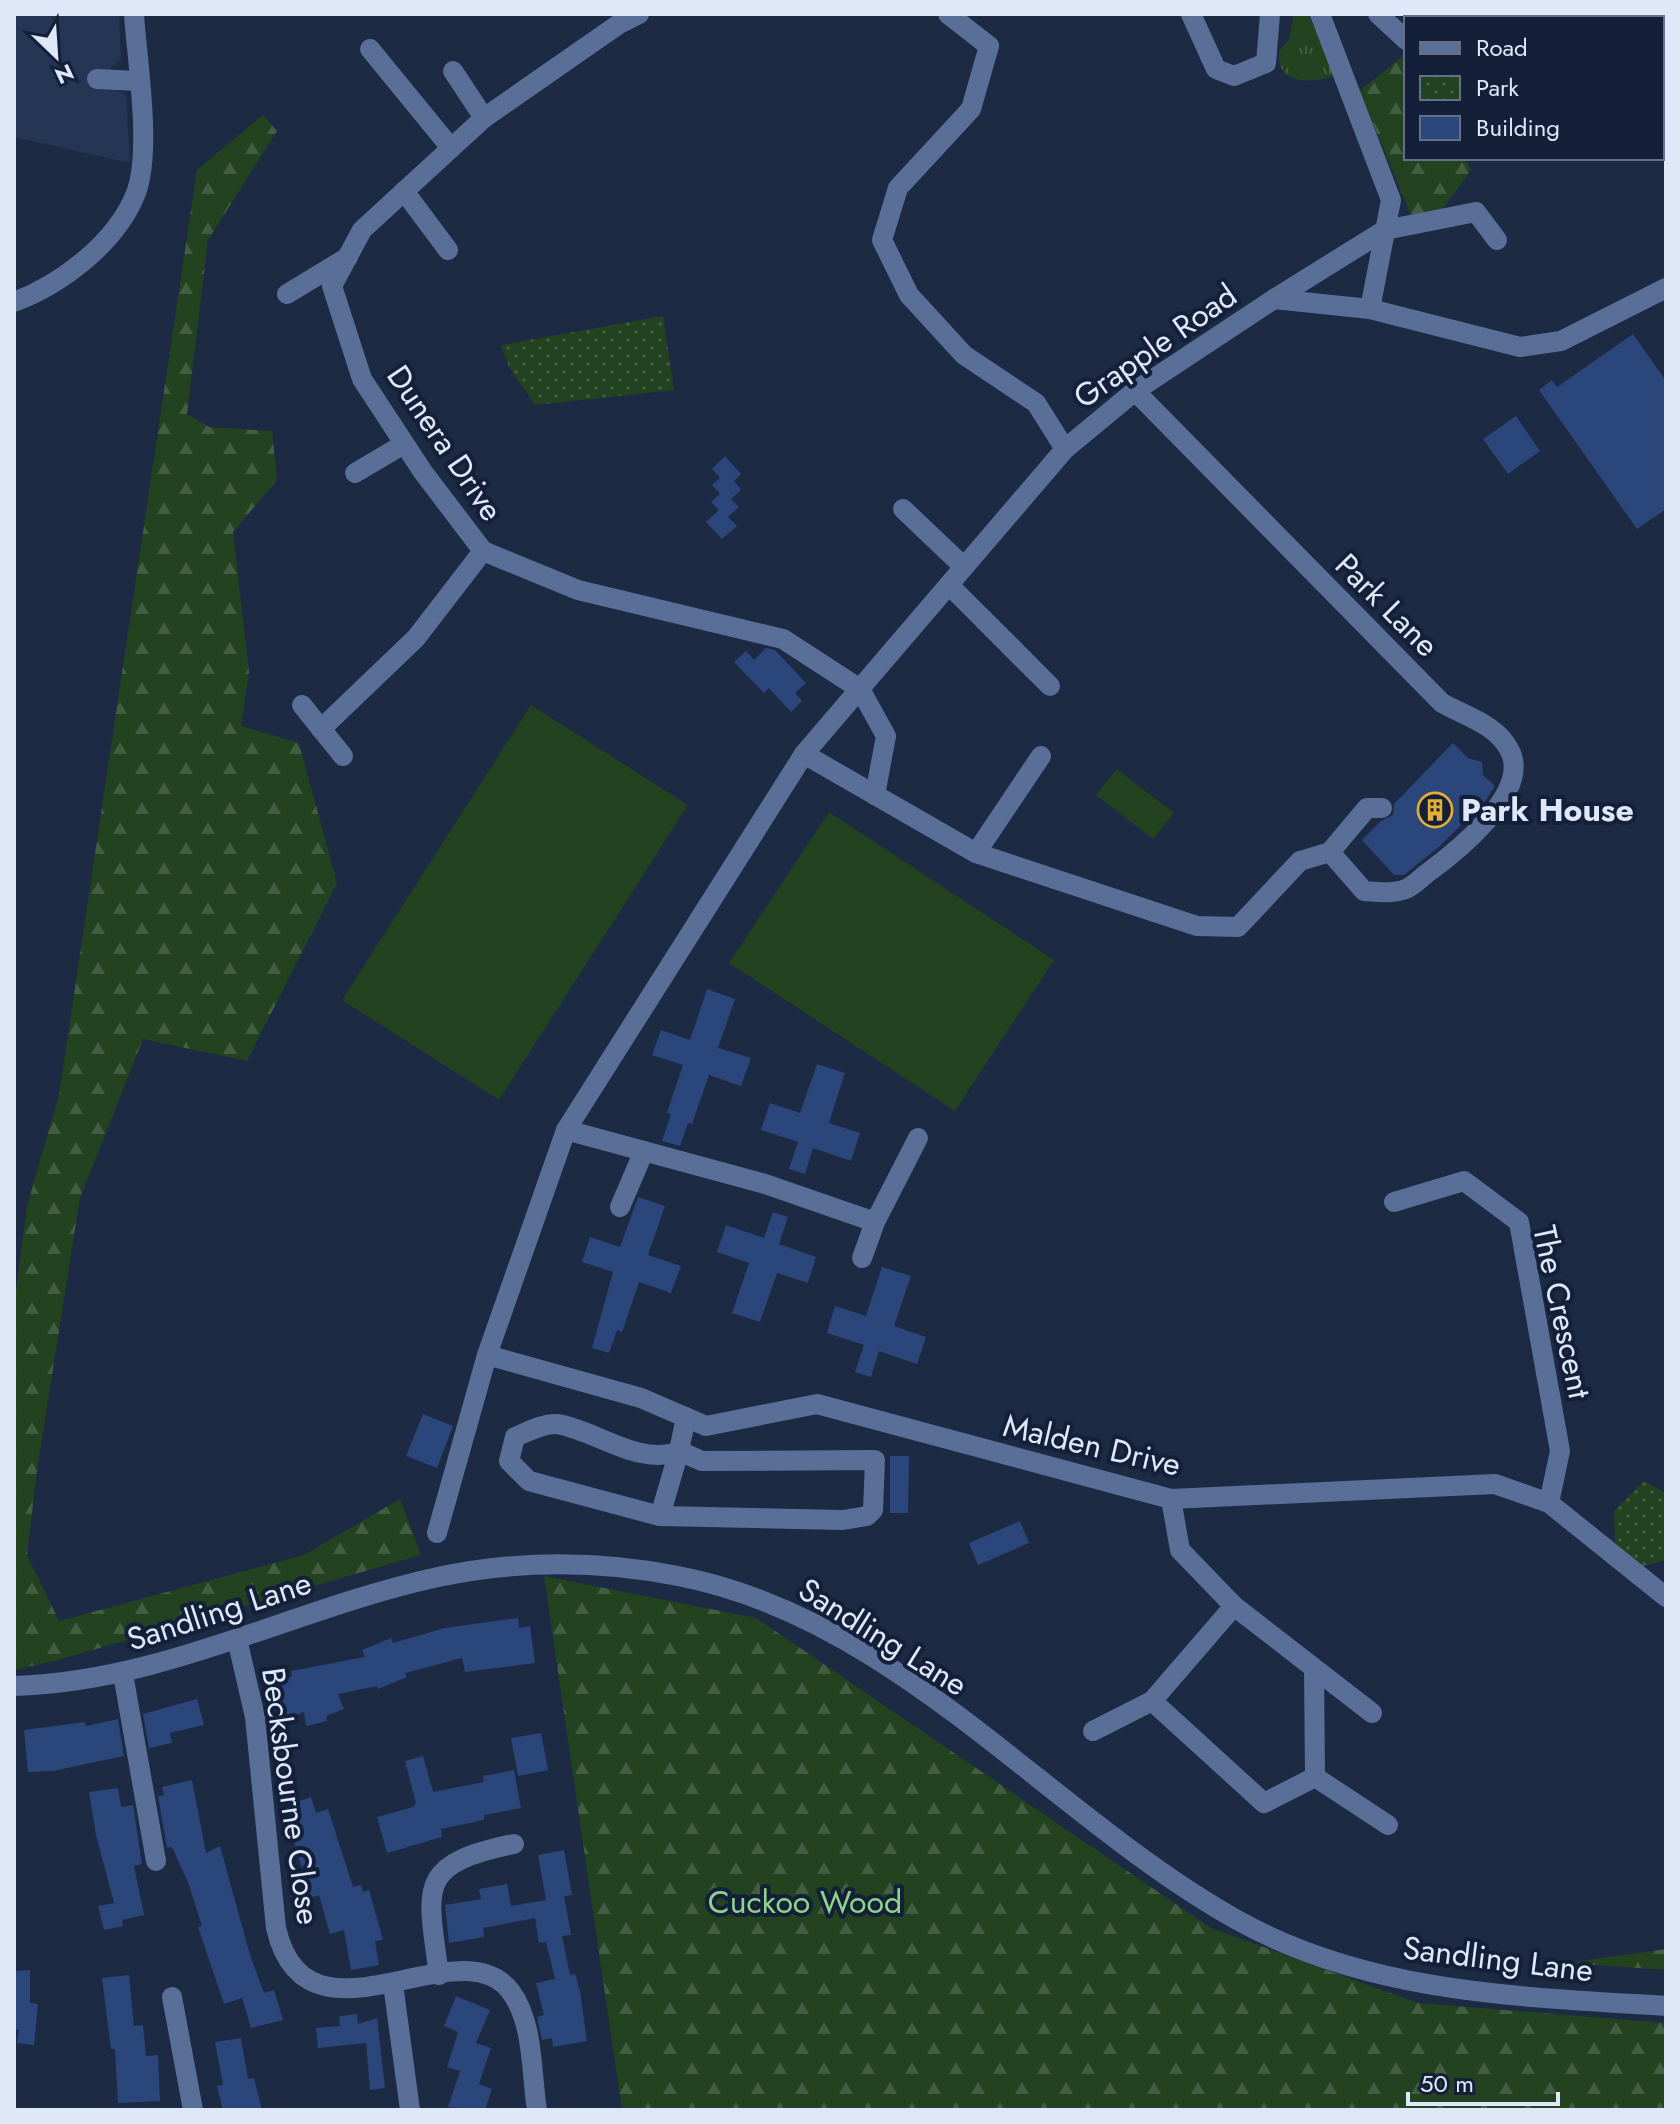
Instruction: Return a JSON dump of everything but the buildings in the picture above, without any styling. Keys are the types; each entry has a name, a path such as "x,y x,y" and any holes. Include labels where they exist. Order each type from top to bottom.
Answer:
{"street":[{"path":"14,302 62,278 95,249 118,223 136,193 143,154 134,14"},
{"name":"Dunera Drive","path":"639,14 617,19 484,118 362,230 332,286 362,379 404,444 483,551 578,590 783,639 860,689"},
{"path":"948,14 989,46 971,109 898,188 882,240 909,295 964,355 1036,403 1065,449"},
{"path":"1191,14 1216,69 1234,76 1266,63 1270,14"},
{"path":"1320,14 1391,200 1370,309"},
{"path":"1378,14 1404,38"},
{"path":"370,49 451,148"},
{"path":"453,71 484,118"},
{"path":"97,79 138,81"},
{"path":"404,191 448,250"},
{"path":"1274,299 1385,230 1476,212 1497,240"},
{"path":"287,294 348,257"},
{"name":"Grapple Road","path":"437,1533 487,1355 566,1130 804,754 1065,449 1135,391 1274,299 1370,309 1520,347 1561,341 1666,288"},
{"name":"Park Lane","path":"1135,391 1442,703 1488,726 1511,752 1514,776 1502,802 1445,861 1408,889 1364,891 1330,852"},
{"path":"355,473 404,444"},
{"path":"903,509 964,567"},
{"path":"321,729 416,638 483,551"},
{"path":"949,585 1050,686"},
{"path":"860,689 886,736 875,795"},
{"path":"302,705 343,756"},
{"path":"804,754 976,853 1197,926 1238,927 1300,861 1330,852 1367,808 1382,808"},
{"path":"976,853 1041,756"},
{"path":"566,1130 762,1183 875,1222"},
{"path":"862,1258 875,1222 918,1138"},
{"path":"620,1207 644,1151"},
{"name":"The Crescent","path":"1394,1202 1464,1181 1519,1222 1560,1451 1549,1503"},
{"name":"Malden Drive","path":"487,1355 641,1398 706,1426 817,1404 1171,1499 1495,1484 1549,1503 1666,1597"},
{"path":"660,1516 686,1417"},
{"path":"555,1424 649,1454 668,1455 679,1451 702,1461 875,1460 873,1510 867,1516 843,1520 660,1516 529,1481 509,1461 515,1437 555,1424"},
{"path":"1171,1499 1180,1550 1234,1606 1372,1713"},
{"name":"Sandling Lane","path":"14,1686 69,1683 123,1674 391,1589 509,1566 604,1564 712,1584 751,1595 830,1632 960,1719 1189,1890 1241,1922 1298,1949 1394,1979 1438,1988 1666,2006"},
{"path":"1093,1731 1152,1701 1234,1606"},
{"name":"Becksbourne Close","path":"237,1639 255,1717 276,1928 282,1946 301,1972 322,1985 344,1988 393,1984 439,1975 484,1973 498,1979 511,1992 524,2021 537,2110"},
{"path":"1314,1669 1315,1777"},
{"path":"123,1674 156,1861"},
{"path":"1152,1701 1264,1803 1315,1777"},
{"path":"1315,1777 1388,1825"},
{"path":"439,1975 431,1907 438,1878 463,1855 514,1844"},
{"path":"393,1984 410,2110"},
{"path":"172,1997 193,2110"}],"shaded area":[{"path":"14,14 119,14 121,59 111,68 113,89 126,94 130,163 14,137"}],"green space":[{"path":"1294,14 1308,14 1336,75 1307,81 1298,80 1283,71 1279,51 1289,39"},
{"path":"1442,14 1537,14 1534,16 1440,16"},
{"path":"1404,56 1404,160 1466,160 1471,170 1442,210 1411,215 1359,91"},
{"path":"263,115 277,131 208,240 187,414 209,427 272,431 277,480 233,532 249,672 241,726 299,743 337,883 247,1061 143,1039 80,1198 37,1470 27,1555 59,1621 304,1555 400,1499 421,1555 14,1670 14,1305 27,1206 59,1095 197,170"},
{"path":"663,316 674,390 535,405 509,367 501,345"},
{"path":"531,705 688,805 499,1100 342,1000"},
{"path":"1117,769 1174,813 1153,839 1096,795"},
{"path":"829,812 1054,960 955,1111 729,963"},
{"path":"1644,1481 1666,1493 1666,1560 1640,1567 1615,1542 1614,1511"},
{"name":"Cuckoo Wood","path":"544,1576 756,1618 1211,1928 1418,2003 1666,2023 1666,2110 622,2110"},
{"path":"1666,1949 1666,1970 1565,1963"}],"place":[{"name":"Park House","path":"1435,810"}]}
